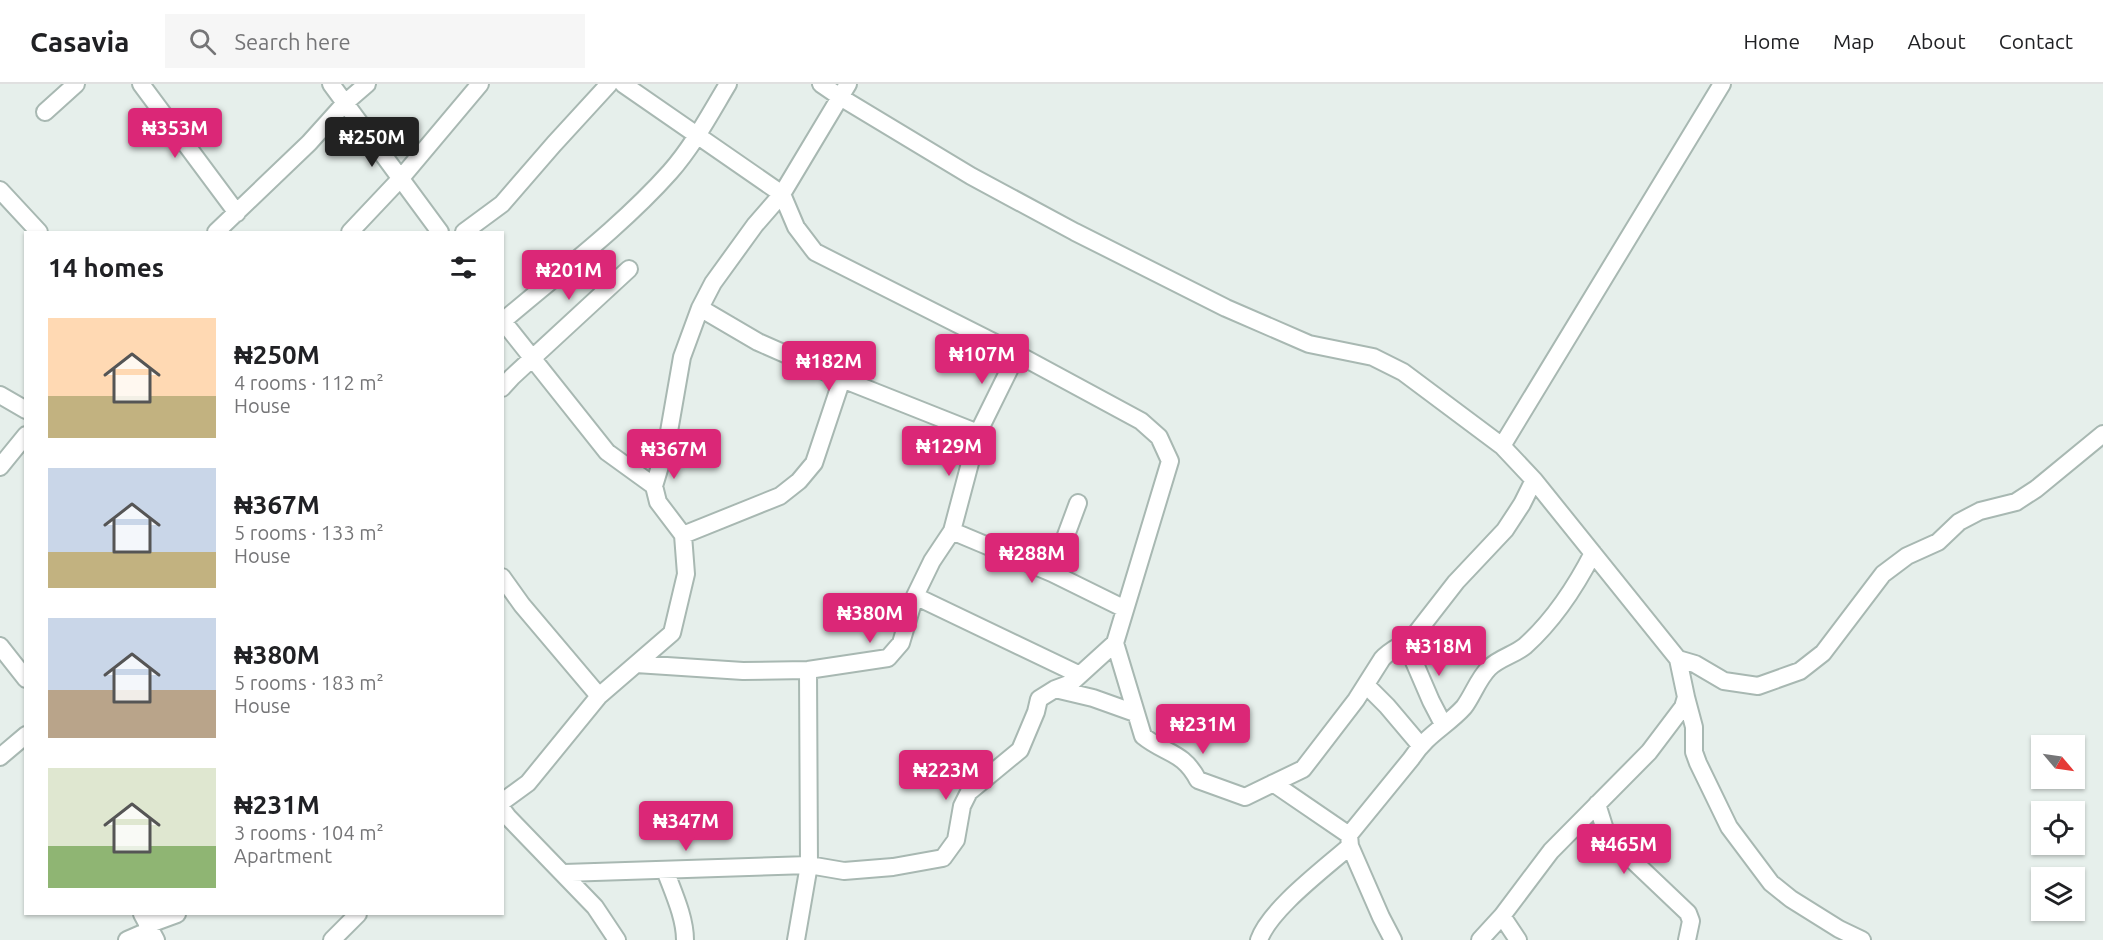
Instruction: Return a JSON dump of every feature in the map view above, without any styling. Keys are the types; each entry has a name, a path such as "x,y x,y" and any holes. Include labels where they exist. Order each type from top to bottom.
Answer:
{"street":[{"path":"45,112 76,84"},
{"path":"141,84 237,213"},
{"path":"331,84 439,231"},
{"path":"217,231 367,84"},
{"path":"351,231 401,178 480,84"},
{"path":"465,231 502,204 609,84"},
{"path":"564,873 809,865 844,871 893,867 943,858 956,840 962,806 969,792 1020,750 1039,699 1071,683 1115,642 1170,461 1159,437 1141,421 1017,354 816,252 796,227 782,194 622,84"},
{"path":"504,320 624,217 671,171 728,84"},
{"path":"821,84 844,91 971,176 1075,232 1226,308 1309,344 1373,357 1403,372 1502,446 1534,480 1678,659 1695,727 1696,758 1729,827 1771,883 1791,899 1839,929 1862,940"},
{"path":"1502,446 1722,84"},
{"path":"504,803 528,783 599,696 672,633 686,574 683,535 658,502 654,486 667,443 682,357 700,308 713,284 755,225 782,194 844,91"},
{"path":"0,190 38,231"},
{"path":"504,386 629,269"},
{"path":"700,308 758,342 842,379 978,433"},
{"path":"504,322 607,452 654,486"},
{"path":"636,664 743,671 808,670 888,658 901,643 915,596 932,561 952,531 978,433 1017,354"},
{"path":"683,535 780,496 799,481 814,463 842,379"},
{"path":"0,395 24,409"},
{"path":"1678,659 1695,664 1724,681 1758,686 1800,671 1823,653 1883,574 1907,556 1938,542 1959,522 1980,511 2016,502 2036,489 2103,434"},
{"path":"0,467 24,437"},
{"path":"1115,642 1143,735 1150,742 1185,760 1198,780 1245,797 1303,769 1366,685 1386,654 1406,644 1414,636 1456,582 1505,530 1534,480"},
{"path":"1052,573 1078,503"},
{"path":"952,531 1052,573 1125,609"},
{"path":"1258,940 1263,929 1349,841 1420,745 1463,707 1480,678 1491,666 1523,647 1549,621 1573,590 1593,553"},
{"path":"504,580 522,605 599,696"},
{"path":"915,596 1080,675"},
{"path":"1406,644 1443,724"},
{"path":"0,646 24,676"},
{"path":"796,940 809,865 808,670"},
{"path":"1366,685 1387,705 1420,745"},
{"path":"1055,689 1093,698 1135,713"},
{"path":"1480,940 1502,916 1551,851 1649,752 1683,707 1686,698"},
{"path":"0,757 24,737"},
{"path":"1273,783 1349,841 1393,940"},
{"path":"1597,804 1607,836 1688,913 1691,921 1687,940"},
{"path":"504,807 508,817 595,907 616,940"},
{"path":"665,870 685,928 685,940"},
{"path":"127,940 175,915"},
{"path":"332,940 357,915"},
{"path":"1502,916 1518,940"},
{"path":"598,940 601,917"}]}
